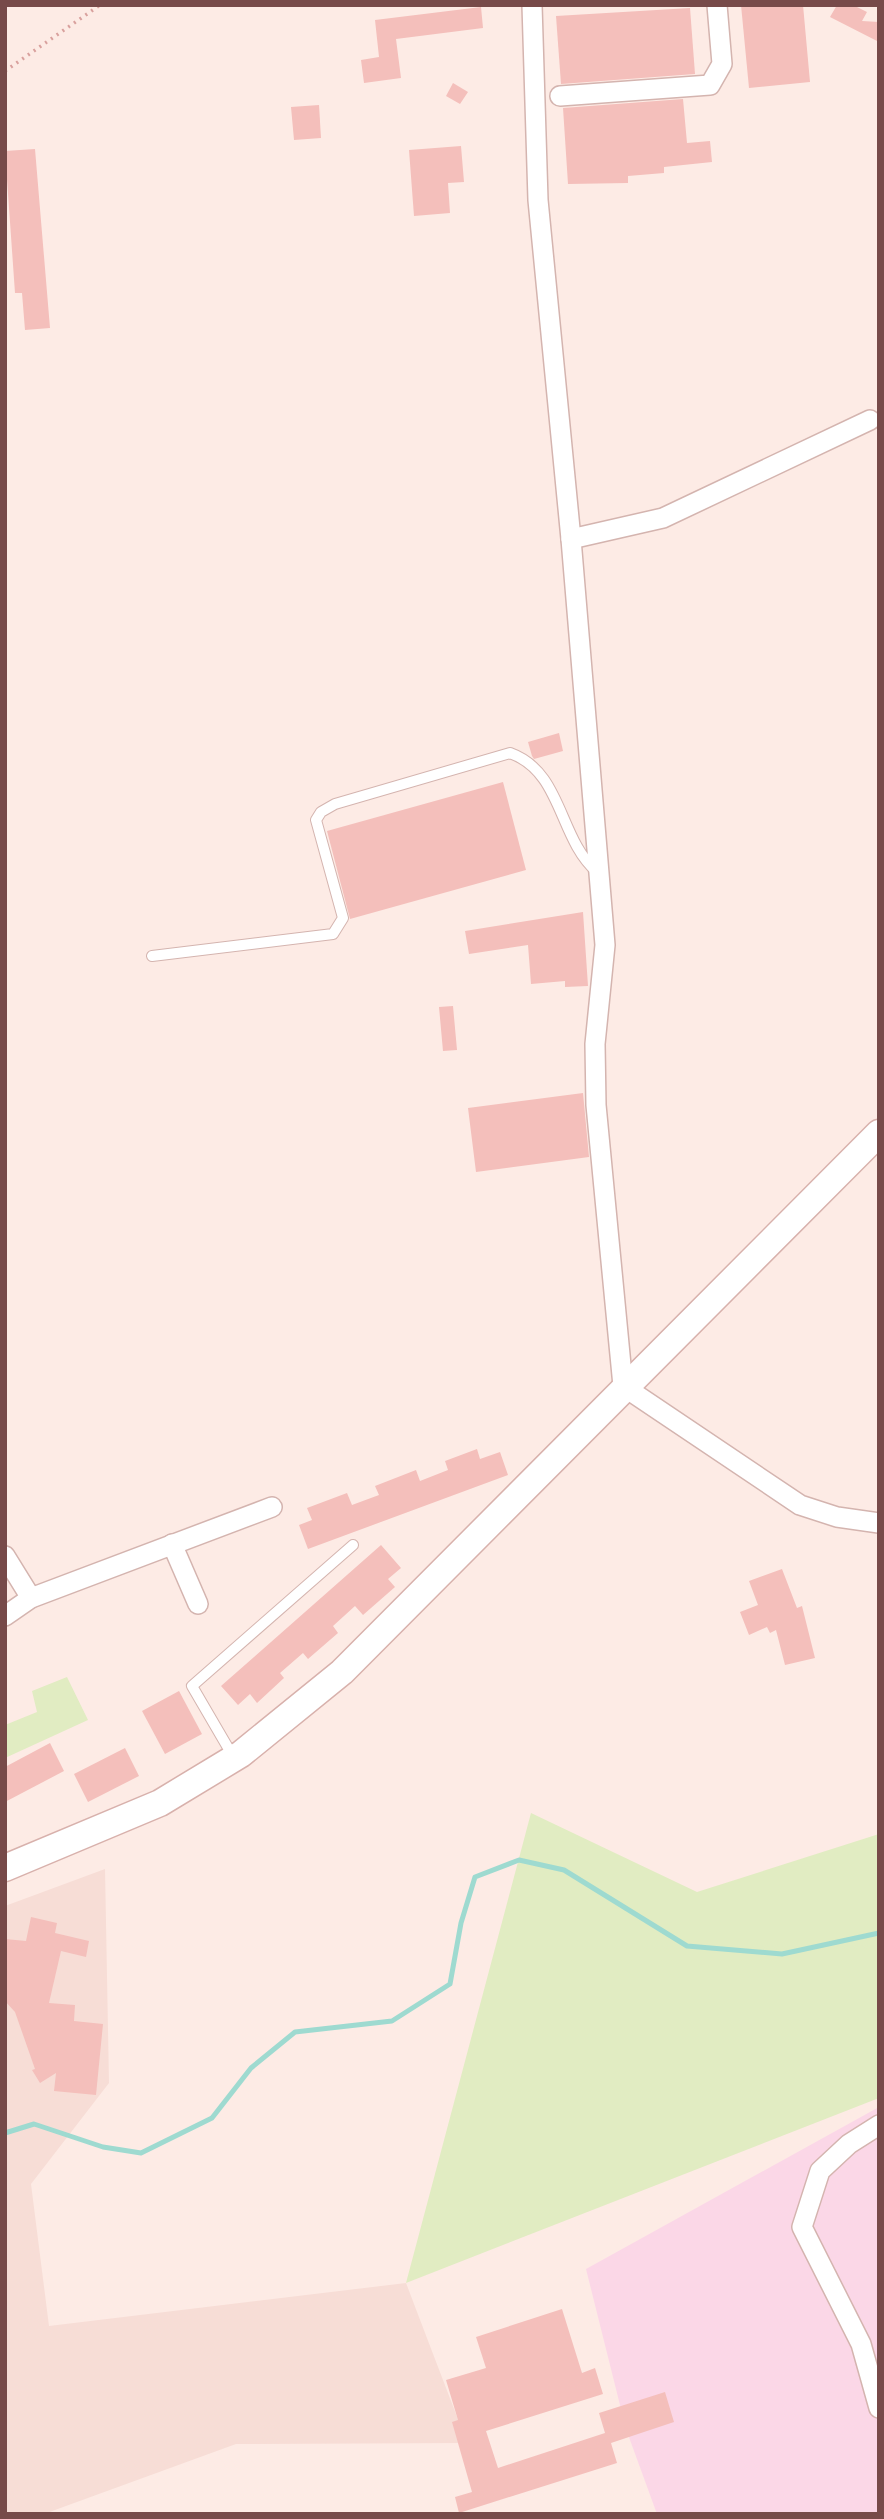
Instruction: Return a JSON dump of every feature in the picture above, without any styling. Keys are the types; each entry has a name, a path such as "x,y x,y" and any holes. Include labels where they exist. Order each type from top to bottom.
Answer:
{"main road":[{"path":"5,1868 160,1803 234,1758 342,1672 623,1386 879,1133"}],"street":[{"path":"532,5 538,200 571,539 605,945 595,1044 596,1105 623,1386 800,1505 837,1517 879,1523"},
{"path":"560,96 710,85 722,64 717,5"},
{"path":"571,539 663,518 870,420"},
{"path":"5,1616 31,1598 272,1507"},
{"path":"172,1544 198,1604"},
{"path":"5,1556 31,1598"},
{"path":"879,2125 849,2144 820,2171 802,2227 861,2344 879,2408"}],"lane":[{"path":"152,956 334,934 343,918 317,820 321,812 335,804 510,753 533,765 547,781 574,844 597,873"},
{"path":"234,1758 192,1686 353,1545"}],"path":[{"path":"5,71 100,5"}],"shaded area":[{"path":"105,1869 109,2083 31,2184 49,2326 406,2283 467,2443 236,2444 44,2514 5,2514 5,1906"},
{"path":"879,2107 879,2514 657,2514 626,2429 586,2269"}],"green space":[{"path":"67,1677 88,1720 5,1758 5,1725 37,1712 32,1691"},
{"path":"531,1813 697,1892 879,1834 879,2098 406,2283"}],"building":[{"path":"741,5 803,5 810,82 749,88"},
{"path":"837,5 853,5 867,12 862,21 879,22 879,42 830,17"},
{"path":"481,7 483,28 396,39 401,78 364,83 361,60 379,57 375,20"},
{"path":"690,8 695,74 561,84 556,16"},
{"path":"453,83 468,92 460,104 446,96"},
{"path":"683,99 687,143 710,141 712,162 664,167 664,173 628,176 628,183 568,184 563,108"},
{"path":"319,105 321,138 294,140 291,107"},
{"path":"461,146 464,182 448,183 450,213 414,216 409,150"},
{"path":"35,149 50,328 25,330 22,293 15,293 5,151"},
{"path":"559,733 563,751 534,759 528,742"},
{"path":"503,782 526,870 350,919 327,831"},
{"path":"583,912 588,986 565,987 565,981 531,984 528,945 469,954 465,931"},
{"path":"453,1006 457,1050 443,1051 439,1007"},
{"path":"583,1093 589,1157 476,1172 468,1108"},
{"path":"477,1449 480,1459 500,1452 508,1475 308,1549 299,1525 312,1520 307,1508 347,1493 352,1505 379,1495 375,1486 416,1470 420,1481 448,1470 445,1461"},
{"path":"381,1545 401,1568 388,1579 395,1587 363,1615 355,1606 333,1626 338,1633 308,1659 303,1653 280,1673 284,1678 257,1703 250,1694 238,1705 221,1686"},
{"path":"782,1569 797,1608 802,1606 815,1658 785,1665 776,1630 770,1633 767,1627 749,1635 740,1612 758,1605 749,1581"},
{"path":"179,1691 202,1734 165,1754 142,1711"},
{"path":"50,1743 64,1771 5,1802 5,1767"},
{"path":"125,1748 139,1776 88,1802 74,1774"},
{"path":"31,1917 57,1923 55,1933 89,1941 86,1957 61,1951 49,2003 75,2005 74,2021 103,2024 96,2095 54,2091 56,2073 40,2083 32,2070 35,2069 15,2012 5,2001 5,1939 26,1941"},
{"path":"562,2309 582,2373 595,2368 603,2394 486,2431 498,2468 605,2433 599,2413 665,2392 674,2422 611,2443 617,2463 459,2513 455,2497 472,2492 452,2422 458,2420 446,2380 486,2368 476,2337"}],"waterway":[{"path":"5,2133 34,2124 103,2147 141,2153 212,2118 251,2068 295,2032 392,2021 450,1984 461,1923 475,1877 519,1860 564,1870 687,1946 782,1954 879,1933"}]}
